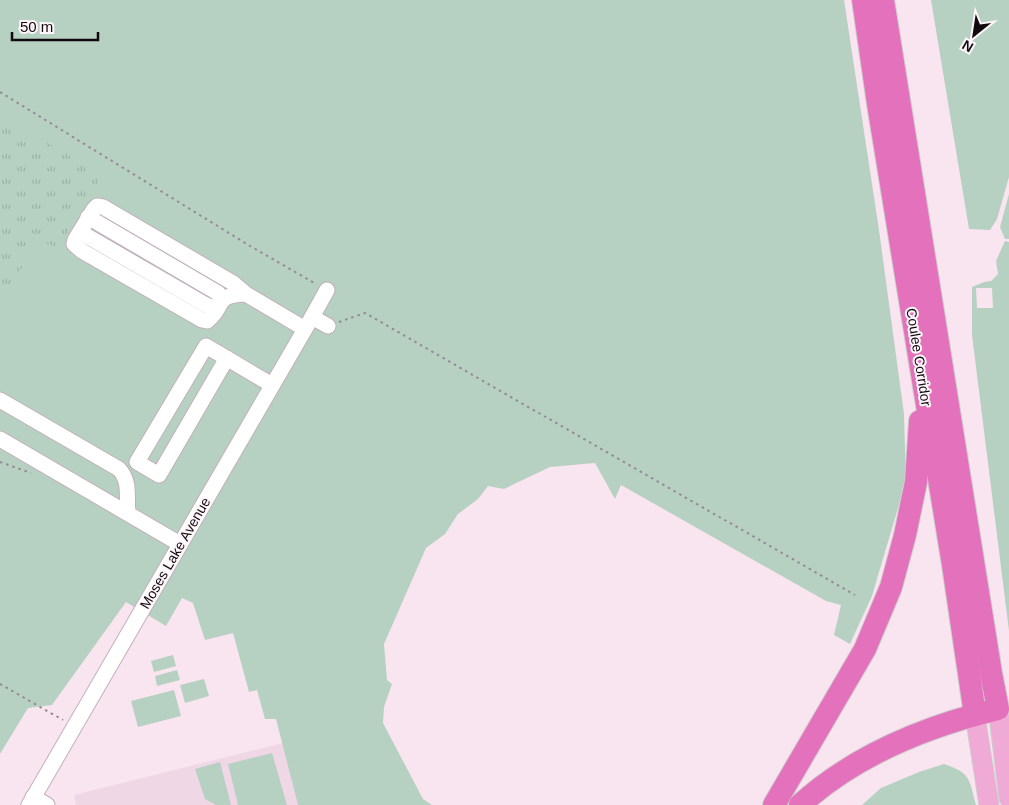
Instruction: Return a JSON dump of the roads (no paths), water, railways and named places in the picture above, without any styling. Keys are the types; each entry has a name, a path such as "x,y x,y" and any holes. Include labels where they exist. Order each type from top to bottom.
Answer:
{"highway":[{"name":"Coulee Corridor","path":"863,0 976,715"},
{"name":"Coulee Corridor","path":"883,0 908,158 1004,707"},
{"path":"774,805 865,649 891,587 905,535 917,470 920,422 918,355"},
{"path":"800,805 845,770 910,736 1004,707"},
{"path":"811,805 871,756"}],"main road":[{"path":"1004,707 1009,798"},
{"path":"976,715 988,805"}],"street":[{"path":"246,294 229,295 219,304 210,318 206,321 202,320 77,248 74,244 75,240 88,217 97,206 103,207 233,283 246,294 308,323 328,326"},
{"path":"88,217 218,293 220,296 219,304"},
{"name":"Moses Lake Avenue","path":"31,801 327,290"},
{"path":"227,358 159,475 137,462 206,346 227,358 272,385"},
{"path":"0,400 119,470 124,475 127,484 128,513"},
{"path":"0,440 180,544"},
{"path":"31,801 47,805"}]}
